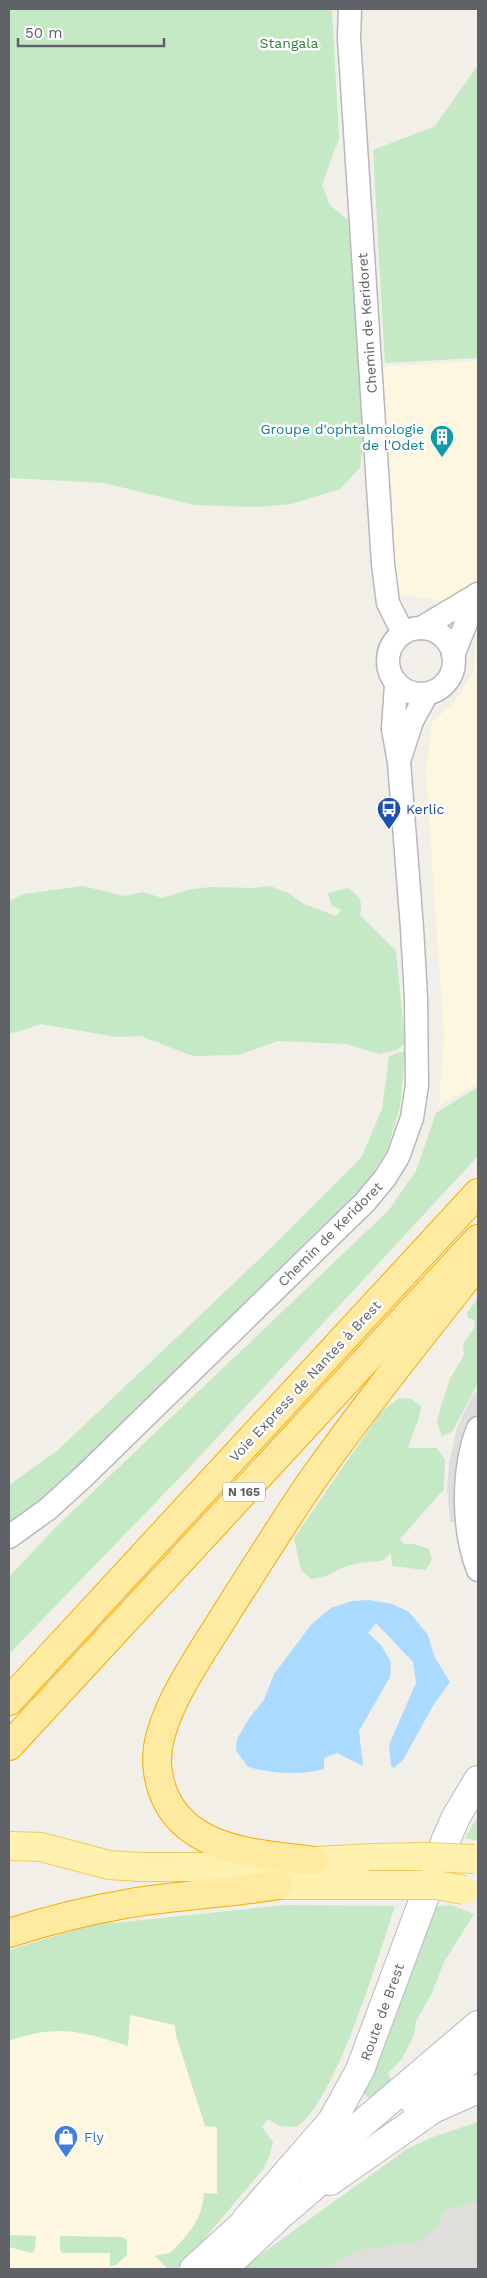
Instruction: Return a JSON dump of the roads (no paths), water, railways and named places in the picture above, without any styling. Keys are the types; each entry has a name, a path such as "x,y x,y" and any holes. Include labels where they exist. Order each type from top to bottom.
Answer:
{"highway":[{"name":"Voie Express de Nantes à Brest","path":"9,1701 478,1193"},
{"name":"N 165","path":"9,1746 478,1239"},
{"path":"314,1861 225,1846 209,1840 184,1822 168,1802 158,1776 157,1759 161,1734 180,1690 271,1542 311,1482 366,1407 478,1264"},
{"path":"9,1933 82,1913 133,1903 184,1883 279,1885"}],"main road":[{"name":"Route de Brest","path":"223,2269 346,2098 360,2070 445,1842 456,1817 478,1780"},
{"path":"11,1845 41,1847 142,1883 184,1883 314,1861 374,1858 476,1859"},
{"path":"279,1885 437,1885 471,1893"},
{"name":"Route de Brest","path":"256,2224 478,2025"},
{"name":"Route de Brest","path":"194,2269 312,2186 478,2054"},
{"name":"Route de Brest","path":"256,2224 433,2110 478,2089"}],"street":[{"name":"Chemin de Keridoret","path":"350,9 349,38 383,564 388,603 412,630"},
{"path":"412,630 434,630 443,636 449,644 453,656 452,674 446,683 438,690 427,694 410,694 396,685 389,672 387,657 395,639 478,594"},
{"path":"453,656 478,594"},
{"name":"Chemin de Keridoret","path":"9,1537 31,1524 68,1491 365,1202 385,1178 398,1157 412,1118 417,1085 417,1051 414,958 399,762 393,729 396,685"},
{"name":"Chemin de Keridoret","path":"399,762 412,721 427,694"},
{"path":"478,1428 470,1458 466,1487 469,1529 478,1569"}],"water":[{"path":"369,1600 392,1604 409,1612 428,1635 434,1656 450,1682 434,1704 403,1760 394,1768 391,1766 389,1745 416,1683 413,1662 376,1623 368,1633 381,1645 391,1662 390,1677 359,1731 363,1766 337,1753 324,1758 324,1769 314,1771 286,1773 248,1767 236,1750 237,1739 250,1717 264,1700 274,1674 311,1625 331,1608 352,1601"}],"place":[{"name":"Groupe d'ophtalmologie de l'Odet","path":"442,458"},
{"name":"Kerlic","path":"389,830"},
{"name":"Fly","path":"66,2158"}],"park label":[{"name":"Stangala","path":"289,43"}]}
